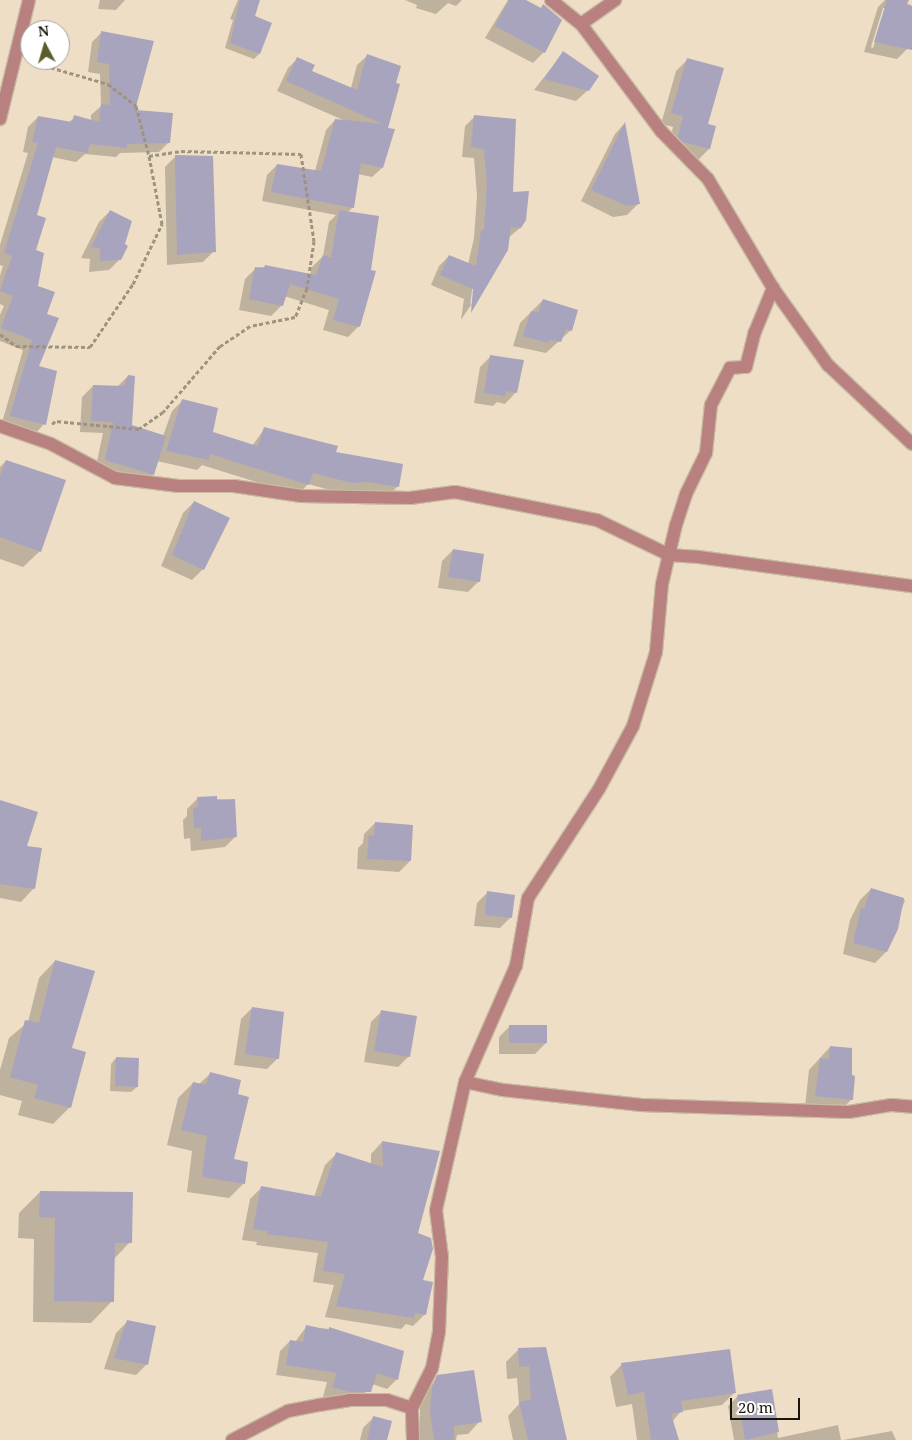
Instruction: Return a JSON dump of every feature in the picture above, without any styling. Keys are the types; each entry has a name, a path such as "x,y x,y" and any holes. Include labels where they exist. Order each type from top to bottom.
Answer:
{"street":[{"path":"0,119 29,0"},
{"path":"551,0 582,24 660,131 708,179 773,288 828,365 912,444"},
{"path":"582,24 615,0"},
{"path":"412,1440 412,1408 432,1368 439,1331 442,1266 436,1210 465,1082 516,966 528,898 609,772 633,726 656,652 662,584 669,556 686,494 706,453 711,405 730,368 746,367 755,332 773,288"},
{"path":"0,426 48,442 115,478 178,486 234,486 301,496 410,498 454,492 597,520 669,556 699,557 912,586"},
{"path":"465,1082 503,1090 641,1105 849,1112 892,1105 912,1107"},
{"path":"232,1440 288,1411 319,1405 349,1400 387,1400 412,1408"}],"path":[{"path":"0,334 16,346 90,347 133,284 162,224 149,156 136,106 108,84 83,74 15,58"},
{"path":"48,442 44,437 55,421 139,429 163,412 220,346 250,326 295,317 306,288 314,241 301,154 181,151 149,156"}],"building":[{"path":"240,0 260,0 255,16 272,23 260,54 230,43"},
{"path":"509,0 526,0 541,8 543,4 562,20 545,53 495,26"},
{"path":"887,0 909,0 907,4 912,6 912,50 874,42"},
{"path":"101,31 154,41 135,110 173,113 170,143 127,144 127,148 90,144 87,153 56,147 37,215 46,218 36,250 44,253 38,286 55,292 47,314 59,318 39,366 57,371 46,425 10,416 32,340 1,328 13,296 0,291 12,256 4,253 38,143 32,142 38,116 72,122 74,115 99,122 101,104 110,105 109,64 97,62"},
{"path":"563,51 599,76 589,91 544,79"},
{"path":"367,54 401,66 396,83 400,84 388,128 395,129 383,168 361,163 354,208 271,192 277,164 321,171 335,119 383,124 286,81 297,57 315,65 312,71 357,90"},
{"path":"687,58 724,68 708,124 716,126 710,149 683,142 678,137 683,116 671,113"},
{"path":"474,115 516,119 513,192 529,191 526,220 521,228 511,227 508,250 471,313 473,289 440,275 449,255 476,266 481,230 484,230 487,185 484,149 471,147"},
{"path":"625,122 640,204 627,206 591,190"},
{"path":"175,155 213,156 216,252 177,255"},
{"path":"110,210 132,221 125,244 128,246 121,260 100,261 100,248 91,247"},
{"path":"339,210 379,216 371,270 376,271 360,327 333,320 339,299 290,284 283,306 249,299 255,267 264,268 265,265 316,275 323,255 331,258"},
{"path":"543,299 578,310 572,331 566,329 561,342 549,340 548,343 523,336 531,311 538,313"},
{"path":"490,355 524,360 517,393 506,391 505,396 484,393"},
{"path":"128,375 135,376 132,425 166,436 154,475 105,460 113,422 91,421 93,385 124,386"},
{"path":"182,399 218,408 213,432 258,446 264,427 338,446 336,452 403,464 399,487 368,482 352,483 313,473 309,485 210,454 209,460 166,451"},
{"path":"6,460 66,480 41,552 0,537 0,476"},
{"path":"194,501 230,518 204,570 172,555"},
{"path":"453,549 484,554 480,582 448,577"},
{"path":"217,796 217,800 235,799 237,837 201,841 201,828 194,828 193,808 198,807 197,797"},
{"path":"0,800 38,812 27,846 42,848 35,889 0,884"},
{"path":"375,822 413,825 411,861 367,859 369,835 374,836"},
{"path":"871,888 904,898 898,929 887,952 853,943 861,908 864,909"},
{"path":"487,891 515,895 512,918 485,915"},
{"path":"55,960 95,971 72,1048 86,1052 71,1108 34,1098 38,1085 10,1077 25,1020 39,1023"},
{"path":"252,1007 284,1012 279,1059 245,1054"},
{"path":"381,1010 417,1016 410,1057 374,1051"},
{"path":"509,1025 547,1025 547,1043 509,1043"},
{"path":"830,1046 852,1048 852,1075 855,1076 853,1100 815,1096 820,1058 829,1059"},
{"path":"116,1057 139,1058 138,1087 115,1086"},
{"path":"210,1072 241,1080 238,1094 249,1097 234,1159 248,1162 245,1184 202,1177 207,1136 181,1130 193,1082 206,1085"},
{"path":"382,1141 440,1151 418,1233 431,1238 433,1249 423,1280 433,1282 426,1315 415,1313 414,1318 336,1306 345,1274 323,1271 328,1242 267,1234 267,1231 253,1229 261,1186 321,1197 336,1152 383,1167"},
{"path":"40,1191 133,1192 132,1243 115,1243 114,1302 54,1301 55,1218 39,1217"},
{"path":"127,1320 156,1326 148,1365 114,1358"},
{"path":"306,1325 329,1330 329,1327 404,1351 398,1380 377,1373 371,1392 349,1392 332,1387 337,1373 286,1365 290,1340 303,1342"},
{"path":"546,1347 567,1440 528,1440 519,1402 531,1399 529,1366 519,1367 518,1348"},
{"path":"730,1349 736,1393 681,1401 683,1412 671,1414 679,1440 651,1440 644,1392 628,1395 621,1363"},
{"path":"474,1370 482,1422 454,1426 454,1440 434,1440 430,1410 432,1387 437,1375"},
{"path":"772,1389 779,1432 745,1440 737,1395"},
{"path":"373,1416 392,1421 387,1440 367,1440"}]}
